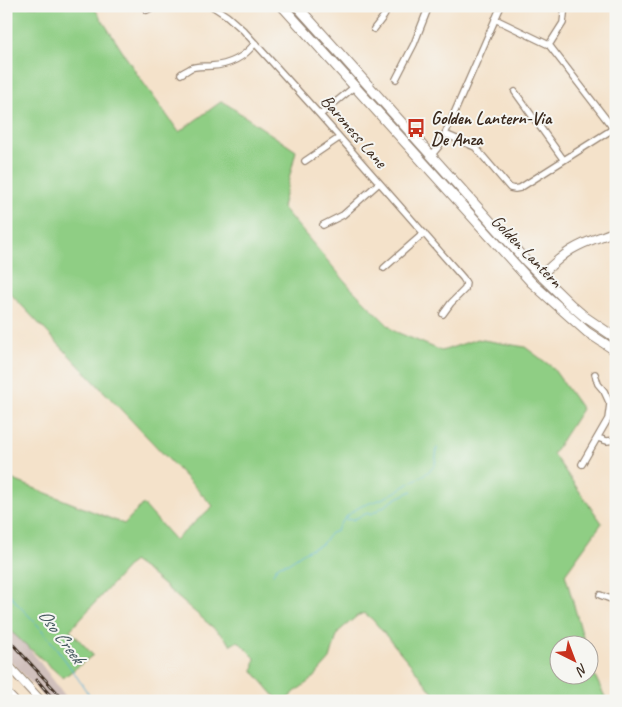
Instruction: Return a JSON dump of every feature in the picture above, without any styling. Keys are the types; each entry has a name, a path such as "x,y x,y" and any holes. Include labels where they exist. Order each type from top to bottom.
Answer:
{"highway":[{"path":"6,694 13,701"}],"main road":[{"name":"Golden Lantern","path":"282,6 532,283 587,332 616,351"},
{"name":"Golden Lantern","path":"297,6 540,276 578,311 616,338"},
{"path":"352,68 350,75 354,88 360,86 364,89 370,88"},
{"path":"416,156 420,154 431,156 435,168 433,174"},
{"path":"503,252 508,253 534,277 540,276 542,287 566,313"}],"street":[{"path":"147,10 155,6"},
{"name":"Baroness Lane","path":"212,6 234,22 255,43 456,269 466,283 465,289 443,314"},
{"path":"374,29 389,6"},
{"path":"396,79 414,44 429,6"},
{"path":"431,156 445,134 501,6"},
{"path":"549,45 563,23 565,6"},
{"path":"445,134 475,148 510,188 515,189 520,188 615,128 549,45 495,19"},
{"path":"181,74 192,68 221,66 232,62 248,52 255,43"},
{"path":"320,115 354,88"},
{"path":"515,92 564,159"},
{"path":"306,161 339,138"},
{"path":"323,225 343,215 379,183"},
{"path":"540,276 570,250 585,242 616,231"},
{"path":"384,268 424,233"},
{"path":"582,464 608,419 613,404 598,384 596,374"},
{"path":"598,438 607,441 616,440"},
{"path":"600,595 616,601"},
{"path":"6,663 41,701"}],"shaded area":[{"path":"6,622 14,628 69,701 48,701 6,656"}],"green space":[{"path":"6,6 93,6 137,74 179,132 222,101 296,151 282,207 350,287 394,331 442,351 477,339 525,347 552,367 582,409 553,454 602,523 565,574 582,634 550,634 550,684 599,684 607,701 439,701 372,619 364,613 357,616 338,632 330,659 312,679 285,701 279,701 253,671 255,658 238,641 231,645 146,570 133,561 70,630 93,655 63,678 6,627 6,477 124,524 143,504 175,540 213,506 6,289"}],"waterway":[{"path":"273,574 280,565 288,563 306,551 322,544 331,533 337,531 344,519 356,509 391,494 429,471 435,465 437,448"},
{"path":"345,519 352,520 368,513 370,515 412,491"},
{"name":"Oso Creek","path":"6,588 14,600 55,646 93,701"}],"railway":[{"path":"6,637 65,701"},
{"path":"37,680 55,701"}],"place":[{"name":"Golden Lantern-Via De Anza","path":"416,128"}]}
